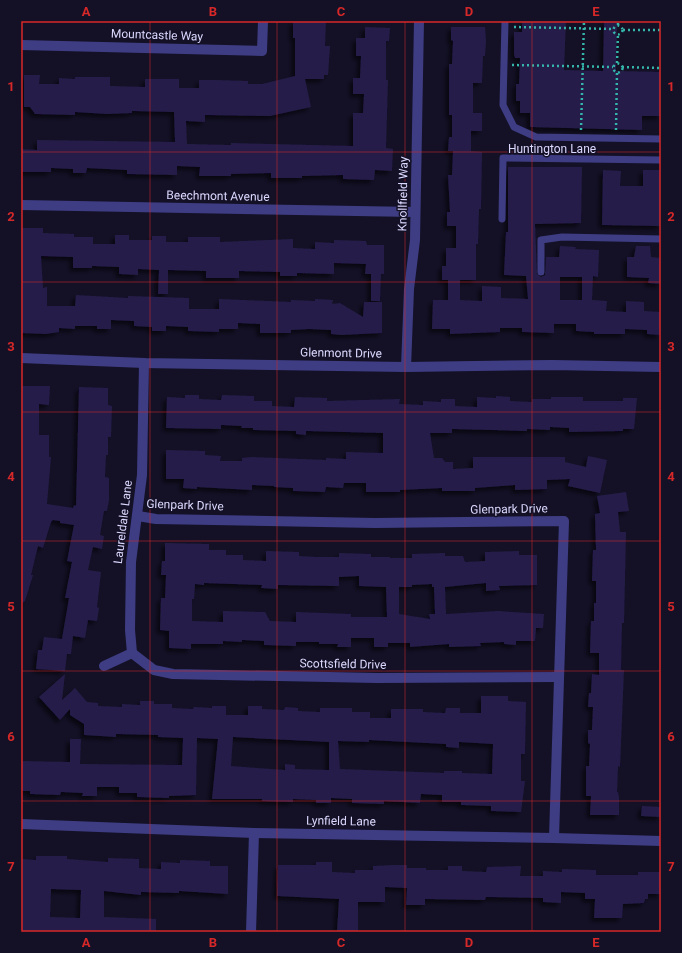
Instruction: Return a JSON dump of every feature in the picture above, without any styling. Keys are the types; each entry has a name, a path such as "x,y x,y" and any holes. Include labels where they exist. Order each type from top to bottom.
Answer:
{"street":[{"name":"Mountcastle Way","path":"21,45 262,51 263,21"},
{"name":"Knollfield Way","path":"406,367 409,289 415,240 419,21"},
{"name":"Beechmont Avenue","path":"21,205 416,212"},
{"name":"Glenmont Drive","path":"21,358 144,363 406,367 552,365 661,367"},
{"name":"Laureldale Lane","path":"132,653 130,630 131,562 142,475 144,363"},
{"name":"Glenpark Drive","path":"138,516 156,519 375,523 564,521 554,838"},
{"path":"104,666 132,653"},
{"name":"Scottsfield Drive","path":"132,653 154,670 173,674 377,678 559,677"},
{"name":"Lynfield Lane","path":"21,824 254,833 661,841"},
{"path":"252,932 254,833"}],"lane":[{"path":"505,24 502,105 514,127 536,137 661,139"},
{"name":"Huntington Lane","path":"502,219 503,158 661,160"},
{"path":"541,272 541,240 562,237 661,239"}],"path":[{"path":"581,138 584,21"},
{"path":"505,24 584,29 614,29 618,25 618,21"},
{"path":"618,25 621,26 623,30"},
{"path":"614,29 618,34 618,63 622,67 661,68"},
{"path":"618,34 623,30 661,30"},
{"path":"504,65 613,67 618,63"},
{"path":"613,67 617,72 616,138"},
{"path":"617,72 621,70 622,67"}],"building":[{"path":"293,21 326,21 325,46 330,46 328,75 324,75 324,79 305,79 311,107 270,116 205,115 205,122 186,121 187,144 231,145 231,143 353,146 353,113 363,113 364,94 353,94 353,78 360,78 361,56 356,56 356,38 365,38 365,27 390,28 389,41 386,41 386,80 388,80 386,148 393,149 392,171 375,170 374,180 343,179 343,175 302,176 302,178 271,178 271,173 231,174 231,176 199,176 200,167 177,166 177,175 127,174 127,170 87,168 86,173 73,173 73,169 51,168 51,172 21,172 21,149 37,150 37,140 175,142 174,112 132,111 132,113 107,114 75,112 75,115 35,114 30,107 24,107 24,75 40,75 39,84 59,84 59,78 75,79 75,77 110,77 110,86 145,87 145,79 179,79 179,88 199,88 199,80 248,81 248,84 262,84 295,76 295,38 293,38"},
{"path":"522,21 566,21 564,70 603,71 604,21 617,21 616,71 661,72 661,116 642,116 642,130 530,127 530,113 520,113 520,101 516,101 516,84 519,84 520,58 515,58 514,54 514,32 522,32"},
{"path":"451,27 485,27 486,41 485,56 483,56 482,83 473,83 473,113 482,113 482,131 471,131 471,151 482,152 481,209 479,209 478,244 476,244 476,280 460,280 460,300 482,301 482,286 501,287 501,298 528,299 526,276 504,275 506,232 508,232 508,167 582,167 581,223 535,224 537,274 541,277 545,275 546,257 559,257 560,246 576,247 575,249 599,250 598,277 593,276 592,300 607,301 606,311 626,312 626,301 644,302 644,311 661,312 660,335 647,334 647,330 625,329 625,334 594,334 594,332 576,331 576,324 554,324 554,333 522,332 522,328 500,328 500,332 450,334 450,329 432,329 433,300 448,300 448,280 442,280 442,266 446,266 446,248 456,248 456,226 447,226 447,212 450,212 448,175 452,175 453,151 448,151 449,137 452,137 452,115 449,115 449,64 452,64 453,41 451,40","holes":["560,277 582,277 582,300 560,300"]},
{"path":"603,170 621,171 620,186 643,186 643,170 661,170 661,226 602,225"},
{"path":"21,228 43,228 43,233 74,234 74,237 93,237 93,244 115,244 115,235 129,235 129,240 152,240 152,236 166,236 166,242 188,242 188,237 220,237 220,242 293,239 293,248 315,249 315,242 334,243 334,240 366,241 367,245 384,245 384,274 381,274 380,301 371,301 371,274 365,274 366,264 334,263 334,274 297,273 297,276 280,276 280,272 239,271 239,278 206,278 206,271 168,270 168,294 158,294 159,270 138,269 138,275 119,274 119,267 92,266 92,268 73,268 73,257 41,256 43,288 47,287 47,306 75,306 76,295 128,298 128,296 189,298 189,309 219,309 219,299 291,302 291,300 315,301 315,299 333,300 332,304 340,303 363,317 364,302 382,302 382,333 341,335 331,334 331,330 309,329 291,330 291,333 260,333 260,324 238,323 238,329 219,329 219,332 188,331 188,327 166,326 166,331 152,331 152,327 134,326 134,321 111,320 111,329 97,329 97,326 75,326 75,329 59,328 59,332 46,334 21,333"},
{"path":"636,246 650,246 651,257 661,258 661,284 648,283 649,278 627,277 627,257 634,257"},
{"path":"21,386 50,386 49,405 39,404 39,435 49,435 49,457 51,457 47,504 73,508 74,505 76,506 79,387 108,388 108,405 112,406 111,437 108,437 108,455 106,455 105,477 109,478 109,500 107,511 104,511 100,535 104,536 102,549 93,547 88,570 101,572 97,621 88,620 85,638 73,636 71,654 67,654 65,671 36,669 38,650 42,650 44,637 62,639 69,598 65,598 72,562 67,561 74,525 60,523 60,521 53,520 51,522 43,548 38,546 31,575 33,575 25,601 21,604"},
{"path":"185,395 199,395 199,399 221,400 222,395 254,396 254,401 272,401 272,406 294,407 295,397 327,398 327,401 400,399 399,404 423,405 423,401 441,402 441,399 455,399 455,406 477,407 477,397 510,397 510,401 532,402 532,399 551,399 551,397 583,397 583,401 623,401 623,398 637,398 634,429 623,429 623,431 569,432 569,428 550,427 550,430 527,429 527,431 452,429 452,433 430,433 434,458 442,458 445,462 453,462 453,469 473,468 473,457 565,457 565,462 586,467 588,456 607,460 600,493 568,486 570,479 547,480 547,489 515,490 515,485 475,488 475,491 442,491 442,488 400,490 400,492 366,492 366,483 344,483 343,488 326,487 325,492 293,491 293,488 252,485 252,490 197,487 197,489 183,488 184,479 166,479 166,450 205,451 205,455 221,456 220,461 242,461 242,458 252,457 326,460 326,458 346,459 346,452 383,453 383,433 306,431 306,435 296,434 296,431 253,430 253,428 241,428 242,426 221,425 221,429 166,428 167,397 185,398"},
{"path":"626,492 629,511 618,512 620,532 626,532 624,623 622,623 621,670 624,670 620,767 618,766 617,792 619,797 619,815 590,815 591,796 586,796 586,766 589,766 590,744 588,743 588,730 592,730 593,707 588,707 589,693 591,693 592,674 599,675 599,653 590,653 591,621 594,621 594,603 596,603 596,581 592,581 593,550 596,550 595,514 600,513 597,496"},
{"path":"165,543 209,544 209,550 226,550 226,555 243,555 243,560 266,561 266,551 299,552 299,556 339,557 339,553 371,554 371,557 390,558 412,558 412,554 445,553 445,556 463,556 465,562 485,561 485,552 519,551 519,555 537,555 537,585 499,586 500,590 486,591 486,583 445,587 446,614 498,611 544,614 543,628 536,628 535,641 516,641 516,645 504,644 504,642 480,643 481,646 449,647 449,644 410,647 410,643 388,643 388,647 374,647 374,638 351,638 351,647 337,647 338,644 319,644 319,642 296,642 296,646 264,645 264,641 242,640 242,642 223,641 223,644 191,644 191,649 169,648 169,631 160,630 161,598 165,598 166,575 161,575 162,561 165,561","holes":["359,576 359,586 386,587 387,617 351,617 351,614 296,612 296,622 270,621 265,612 223,611 223,622 192,621 192,599 194,599 195,584 262,585 261,588 278,589 278,585 339,586 339,577","432,584 432,587 434,587 435,614 429,614 430,619 399,614 399,587"]},
{"path":"65,674 62,700 75,688 87,702 98,703 98,706 122,707 122,704 140,705 140,701 154,701 154,704 172,704 172,708 193,709 194,707 212,708 212,706 226,706 226,715 248,715 248,706 262,706 262,709 284,710 285,707 298,708 298,711 320,712 320,708 352,708 352,712 370,712 370,718 391,718 391,709 423,709 423,712 445,713 446,708 460,708 460,713 481,713 481,696 508,696 508,701 526,702 525,754 521,754 521,781 525,781 521,812 491,811 491,806 461,805 461,802 442,802 442,795 421,794 420,803 384,801 384,804 352,803 352,799 331,798 331,803 316,803 316,800 293,799 293,802 262,801 262,799 212,799 218,739 197,738 196,795 169,796 169,798 137,797 137,793 119,793 119,787 97,787 97,796 82,796 83,793 61,792 60,795 30,794 30,791 21,791 21,761 70,762 70,739 81,739 80,764 182,765 183,738 158,737 158,735 116,734 116,737 84,735 84,724 70,715 70,709 60,720 39,697","holes":["233,737 329,742 329,770 295,769 295,765 285,764 285,770 231,766","369,740 446,744 446,747 459,748 459,742 493,744 492,774 462,773 462,771 444,771 444,773 340,769 338,741 369,742"]},
{"path":"642,806 661,807 661,817 641,816"},
{"path":"36,856 67,856 67,859 108,862 108,858 139,859 139,868 161,869 161,862 180,863 180,860 210,861 210,866 228,866 228,894 179,891 179,893 141,892 141,895 104,891 104,917 156,919 156,932 21,932 21,859 36,860","holes":["51,889 81,890 80,918 50,917"]},
{"path":"316,862 332,862 332,872 355,873 355,870 373,870 373,866 394,865 407,865 407,868 426,868 426,870 448,870 448,866 462,866 462,871 486,872 487,867 521,866 520,876 543,876 543,871 562,872 562,869 596,870 596,875 638,875 638,872 661,872 661,894 648,894 648,899 645,899 644,903 623,904 622,918 594,918 595,899 585,899 585,893 561,892 561,903 543,902 543,898 486,897 485,900 425,899 425,905 406,905 407,888 385,887 385,902 358,902 358,932 337,932 339,899 277,896 278,865 316,865"}]}
